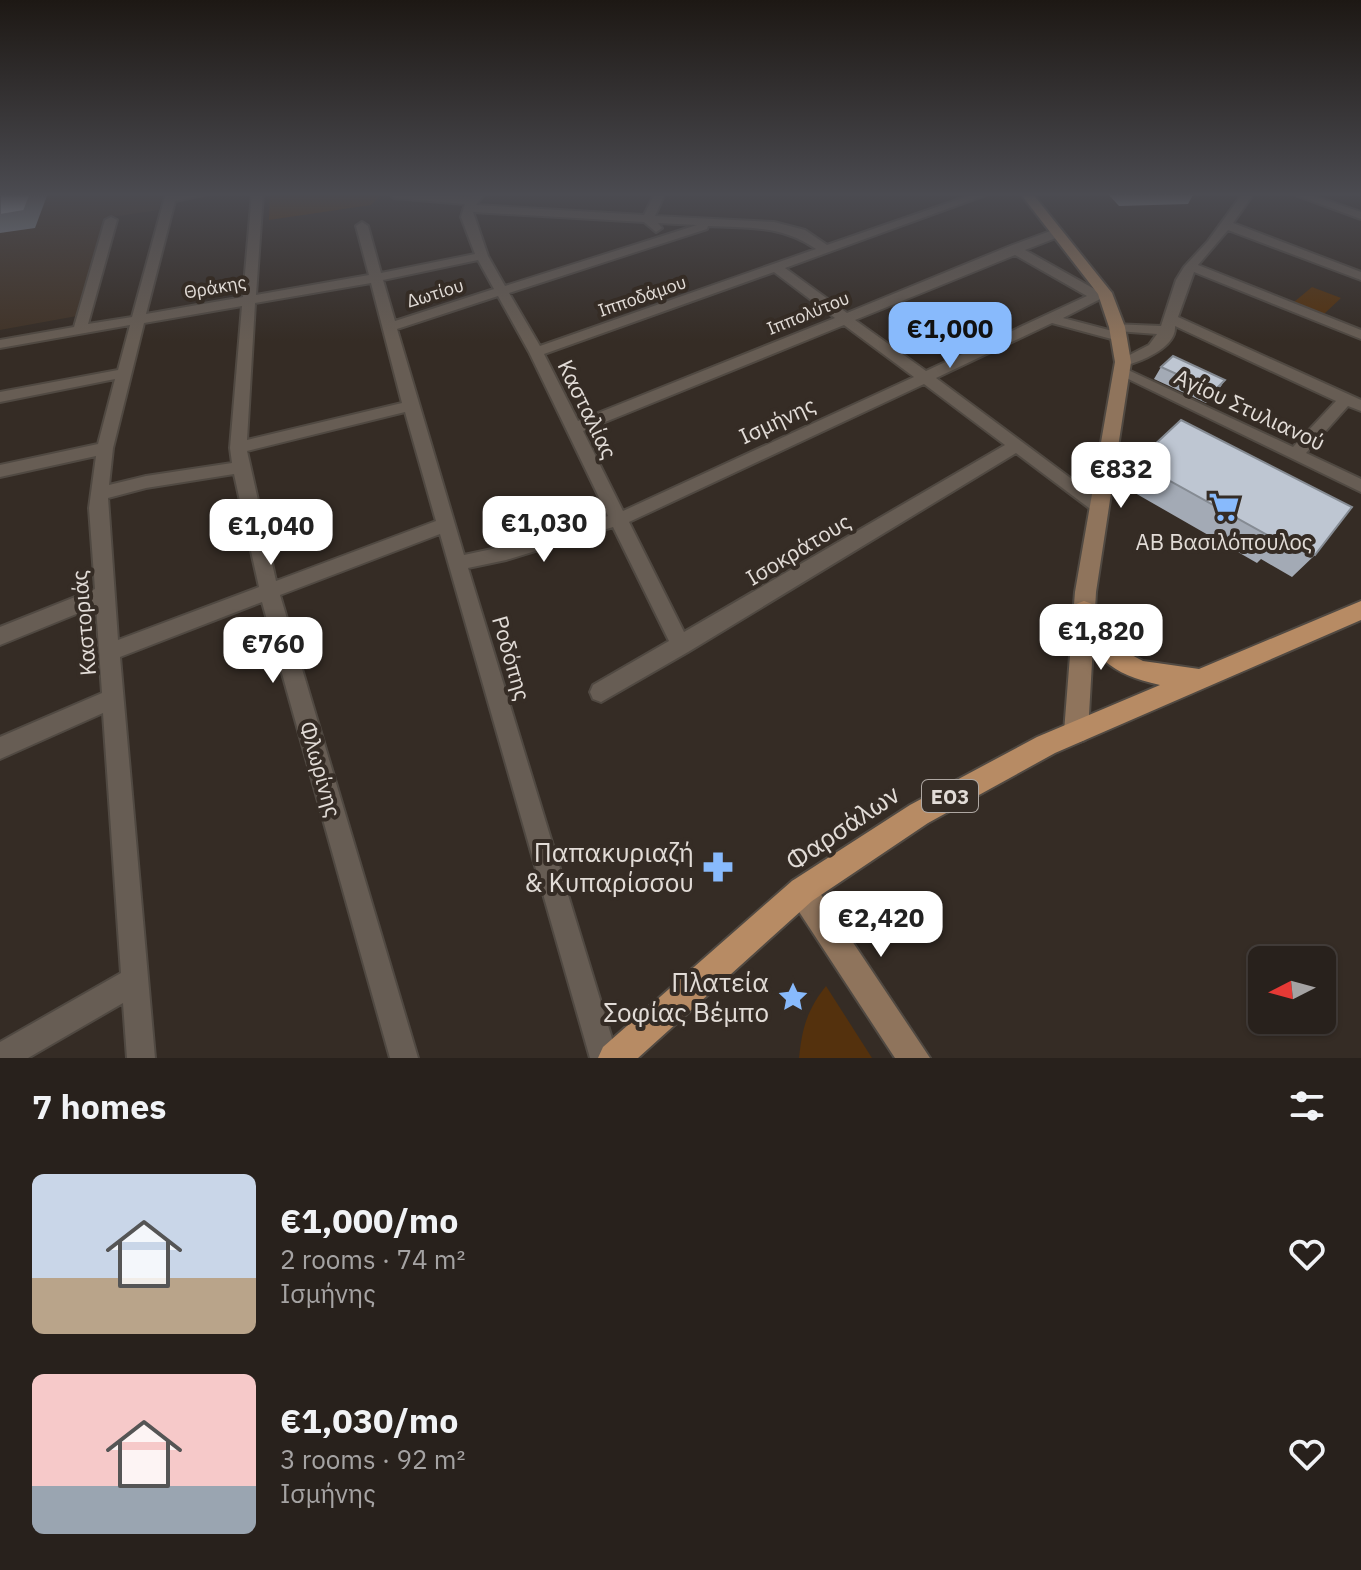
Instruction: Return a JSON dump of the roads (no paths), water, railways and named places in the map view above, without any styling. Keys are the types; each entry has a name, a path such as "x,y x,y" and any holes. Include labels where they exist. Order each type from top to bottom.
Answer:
{"main road":[{"path":"1064,242 1101,294 1118,332 1122,367 1084,610 1076,732"},
{"path":"1084,610 1100,646 1124,664 1171,676 1203,679"},
{"name":"Φαρσάλων","path":"614,1058 802,891 829,870 919,814 980,779 1076,732 1361,610"},
{"path":"802,891 914,1058"}],"street":[{"path":"80,329 105,242"},
{"name":"Καστοριάς","path":"141,1058 106,593 98,524 105,448 158,242"},
{"name":"Φλωρίνης","path":"253,242 240,457 269,591 404,1058"},
{"name":"Ροδόπης","path":"366,242 392,326 411,406 604,1058"},
{"name":"Κασταλίας","path":"477,242 536,352 681,646"},
{"name":"Δωτίου","path":"392,326 650,242"},
{"path":"815,242 826,250"},
{"name":"Ιπποδάμου","path":"536,352 847,242"},
{"name":"Ιππολύτου","path":"574,429 1032,242"},
{"path":"1122,367 1149,352 1170,326 1184,278 1212,242"},
{"path":"1273,242 1361,276"},
{"path":"1014,249 1101,294"},
{"name":"Θράκης","path":"0,344 376,278 482,256"},
{"path":"1191,266 1358,330"},
{"path":"776,268 1099,506"},
{"name":"Ισμήνης","path":"459,563 618,521 1101,294"},
{"path":"1048,318 1118,332 1170,326 1353,403 1296,454"},
{"name":"Αγίου Στυλιανού","path":"1122,367 1361,486"},
{"path":"0,397 125,373"},
{"path":"99,494 240,457 411,406"},
{"name":"Ισοκράτους","path":"601,692 1018,445"},
{"path":"0,471 105,448"},
{"path":"110,652 446,524"},
{"path":"0,636 106,593"},
{"path":"0,748 114,698"},
{"path":"0,1058 136,980"}],"place":[{"name":"ΑΒ Βασιλόπουλος","path":"1224,507"},
{"name":"Παπακυριαζή & Κυπαρίσσου","path":"718,867"},
{"name":"Πλατεία Σοφίας Βέμπο","path":"793,997"}]}
